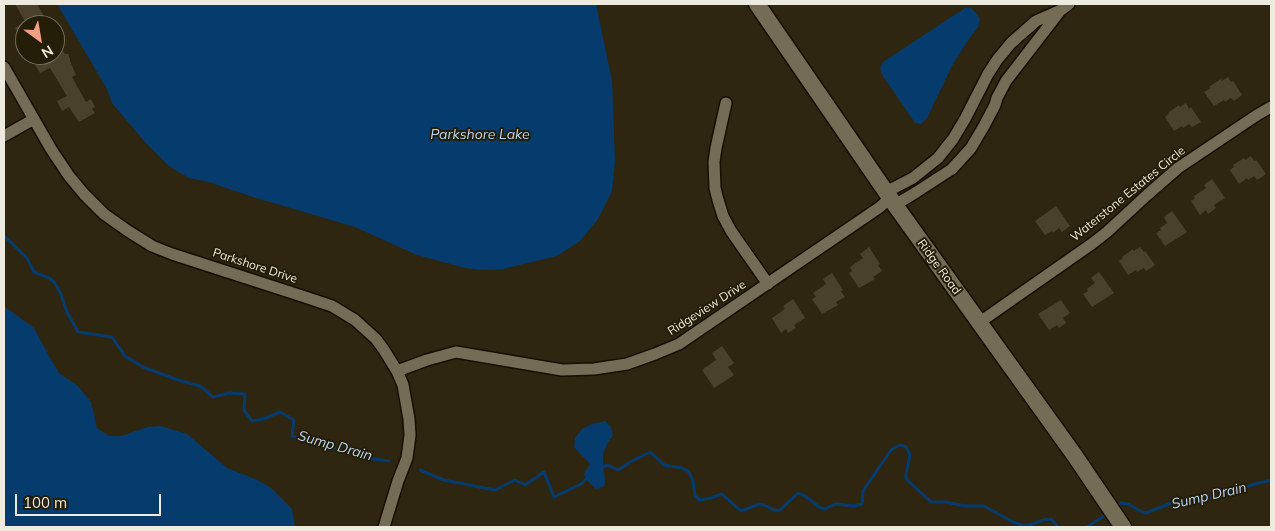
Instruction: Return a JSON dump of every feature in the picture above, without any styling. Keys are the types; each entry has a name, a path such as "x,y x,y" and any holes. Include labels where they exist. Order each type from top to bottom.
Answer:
{"street":[{"name":"Ridge Road","path":"757,4 890,199 980,322 1123,527"},
{"path":"890,199 938,158 953,139 980,88 997,60 1011,43 1036,21 1065,7"},
{"path":"890,199 916,193 952,168 971,148 1010,76 1065,7"},
{"name":"Parkshore Drive","path":"4,67 51,150 73,181 104,214 152,246 332,306 355,320 376,339 397,371 403,385 407,402 410,435 407,458 384,527"},
{"path":"980,88 997,98"},
{"path":"726,104 714,162 715,188 723,216 768,284"},
{"name":"Waterstone Estates Circle","path":"980,322 1093,243 1178,168 1271,107"},
{"path":"4,136 34,119"},
{"name":"Ridgeview Drive","path":"397,371 456,352 562,370 594,369 627,364 679,344 890,199"}],"water":[{"name":"Parkshore Lake","path":"57,4 596,4 612,81 615,162 612,191 598,219 580,241 557,256 503,269 483,270 465,268 417,255 355,227 209,182 189,178 169,166 145,142 112,103 107,89"},
{"path":"965,8 971,8 976,13 980,19 978,27 952,66 927,118 921,124 915,123 883,76 880,68 883,62"},
{"path":"4,306 34,328 60,374 77,385 91,402 97,428 109,436 121,436 148,427 161,426 187,434 227,468 270,487 292,509 295,527 4,527"},
{"path":"605,421 611,427 613,435 603,454 604,487 596,489 586,479 584,474 590,464 574,447 575,438 582,429"}],"building":[{"path":"15,4 37,4 43,15 21,15"},
{"path":"65,54 68,54 76,75 72,77 86,102 91,99 95,107 92,109 95,113 79,122 69,107 62,111 57,101 67,96 50,68 40,73 35,65 65,65"},
{"path":"1228,77 1242,95 1234,101 1231,98 1214,106 1204,92 1221,79 1222,81"},
{"path":"1186,103 1201,122 1192,127 1189,124 1183,128 1182,126 1174,131 1165,117 1179,105 1180,107"},
{"path":"1251,156 1266,174 1257,180 1254,176 1248,180 1247,178 1239,184 1230,170 1234,167 1233,165"},
{"path":"1212,179 1225,198 1214,205 1216,208 1208,214 1206,210 1200,215 1191,201 1195,198 1194,196 1206,188 1204,185"},
{"path":"1056,206 1070,226 1062,232 1059,228 1053,233 1052,231 1045,235 1035,221"},
{"path":"1172,211 1187,232 1165,246 1156,233 1167,223 1164,217"},
{"path":"869,247 880,264 878,265 882,271 873,277 875,279 859,288 849,273 852,271 850,267 863,258 860,254"},
{"path":"1140,247 1155,265 1146,271 1144,268 1128,275 1119,261 1133,249 1134,251"},
{"path":"1099,272 1114,293 1092,307 1083,294 1095,283 1091,278"},
{"path":"832,273 843,290 841,291 845,297 836,302 838,305 822,314 812,299 816,297 813,293 826,284 823,279"},
{"path":"793,299 805,318 794,325 796,328 788,333 786,329 781,333 772,318 785,309 783,306"},
{"path":"1061,300 1070,313 1063,318 1066,323 1059,328 1057,325 1049,330 1038,314"},
{"path":"722,346 734,363 728,367 734,375 714,388 702,370 716,360 712,353"}],"waterway":[{"name":"Sump Drain","path":"4,236 27,258 34,272 54,282 78,332 112,337 125,356 143,367 200,386 213,397 229,393 245,394 244,410 252,421 280,412 294,420 292,436 374,459 389,461"},
{"name":"Sump Drain","path":"601,468 608,465 618,470 650,452 664,465 682,468 689,472 693,481 695,496 700,500 722,494 741,511 759,504 779,511 798,493 825,509 835,504 854,506 862,504 863,491 891,450 900,445 906,447 910,455 906,479 931,502 984,506 1022,525 1030,525 1051,519 1058,527"},
{"name":"Sump Drain","path":"420,470 444,480 495,490 515,480 525,485 544,472 554,497 581,484 588,477"},
{"name":"Sump Drain","path":"1119,505 1121,503 1128,504 1146,513 1174,502 1220,496 1271,480"},
{"name":"Sump Drain","path":"1087,527 1107,514"}]}
